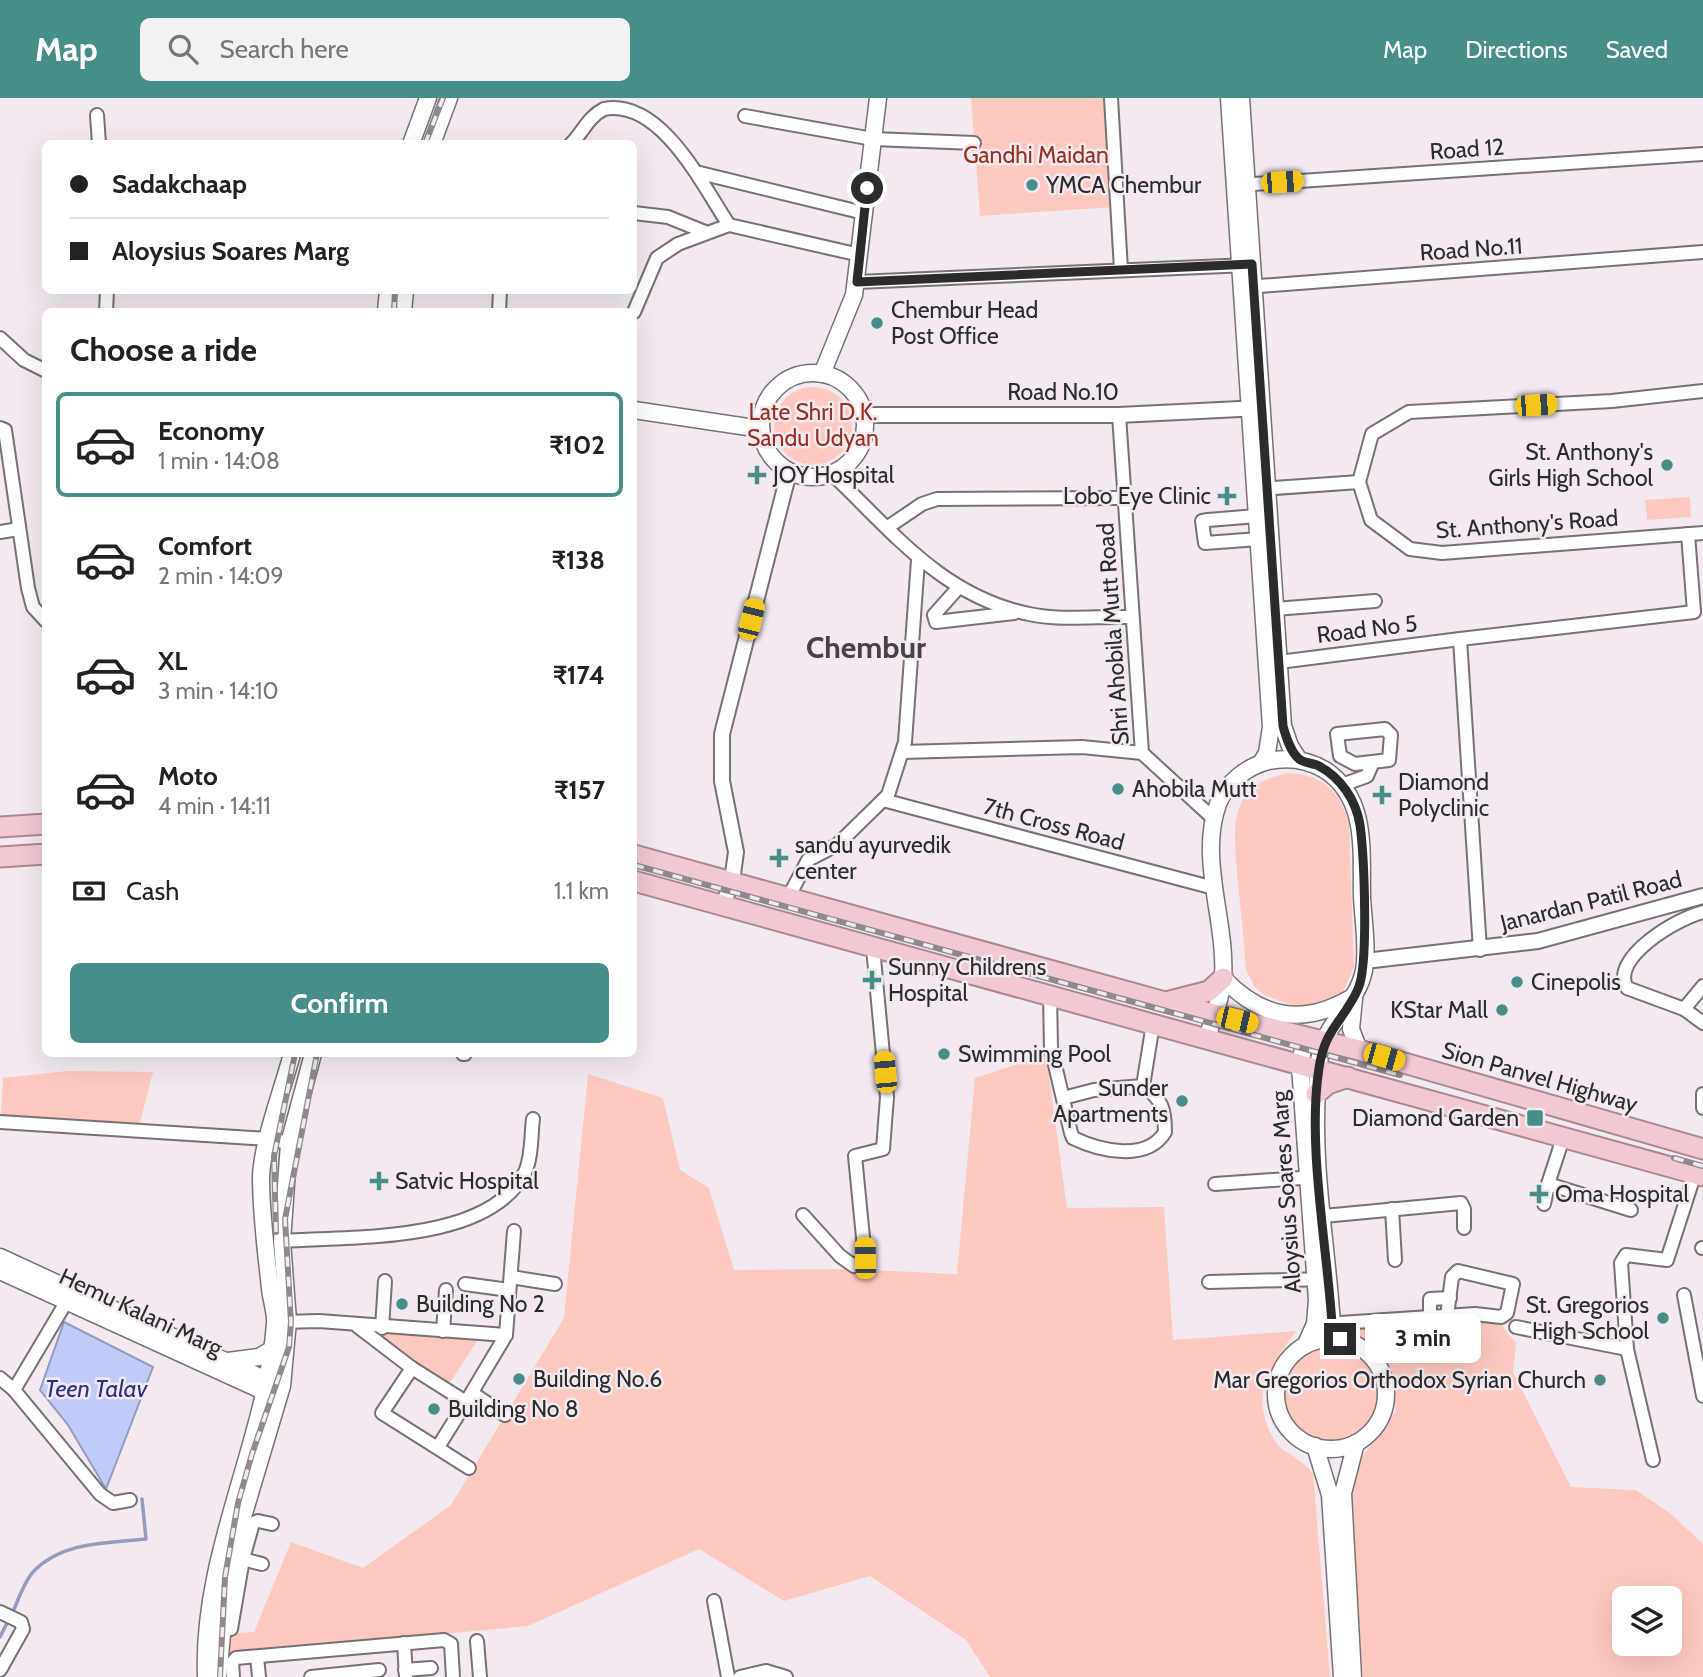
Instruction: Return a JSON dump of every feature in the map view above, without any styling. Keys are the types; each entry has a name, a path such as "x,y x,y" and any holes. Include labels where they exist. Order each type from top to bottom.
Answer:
{"highway":[{"path":"0,827 42,824"},
{"path":"0,857 42,854"},
{"name":"Sion Panvel Highway","path":"637,856 1165,1002 1359,1050 1703,1149"},
{"path":"637,882 1699,1175"},
{"path":"1165,1002 1201,994 1223,978"},
{"path":"1312,1106 1328,1084 1348,1077"}],"main road":[{"path":"415,140 428,98"},
{"path":"433,140 449,98"},
{"path":"822,374 857,282 878,98"},
{"path":"1229,98 1241,185"},
{"path":"1241,98 1241,185 1261,489 1275,609 1283,726 1290,746 1299,760"},
{"path":"822,374 850,388 864,415 864,433 859,450 847,464 832,474 818,477 789,472 768,453 761,429 768,399 778,386 799,376 822,374"},
{"path":"637,410 761,429"},
{"path":"1261,489 1257,516 1271,727 1267,753 1261,763"},
{"path":"1207,1040 1223,978 1214,888 1214,819 1230,785 1244,772 1261,763 1280,759 1299,760 1318,766 1338,780 1356,807 1360,825 1365,961 1354,996 1351,1029 1359,1050"},
{"path":"1223,978 1238,994 1260,1006 1289,1014 1309,1016 1329,1010 1354,996"},
{"path":"1314,1038 1354,996"},
{"name":"Aloysius Soares Marg","path":"1314,1038 1309,1068 1317,1217 1323,1280 1332,1324 1340,1339"},
{"path":"206,1677 213,1645 227,1617 235,1516 272,1389 282,1322 263,1217 261,1174 291,1057"},
{"path":"278,1289 289,1143 312,1057"},
{"path":"263,1217 283,1215"},
{"path":"0,1257 70,1296 222,1360 272,1389"},
{"name":"Hemu Kalani Marg","path":"0,1271 70,1296 272,1389"},
{"name":"Aloysius Soares Marg","path":"1306,1344 1315,1324 1323,1280"},
{"path":"272,1389 271,1350 282,1322"},
{"path":"1323,1339 1340,1339 1357,1345 1370,1355 1380,1369 1385,1385 1385,1403 1380,1419 1370,1433 1356,1443 1328,1448 1315,1446 1298,1438 1285,1424 1277,1407 1276,1389 1281,1371 1291,1355 1306,1344 1323,1339"},
{"path":"222,1360 244,1360 271,1350"},
{"path":"1353,1677 1343,1493 1356,1443"},
{"path":"1315,1446 1330,1495 1342,1677"},
{"path":"213,1645 218,1677"}],"street":[{"path":"1111,98 1121,270"},
{"path":"574,140 587,121 606,108 627,104 647,105 684,148 700,173 712,201 729,225"},
{"path":"97,115 99,140"},
{"path":"745,116 873,139 974,142"},
{"name":"Road 12","path":"1241,185 1703,154"},
{"path":"700,173 864,213"},
{"path":"637,213 668,217 705,232"},
{"path":"636,308 657,258 678,244 729,225 860,255"},
{"name":"Road No.11","path":"1247,287 1703,252"},
{"path":"857,282 1246,265"},
{"path":"0,338 24,360 42,369"},
{"path":"1261,489 1359,482 1372,434 1409,412 1612,401 1703,391"},
{"name":"Road No.10","path":"864,415 1119,415 1256,408"},
{"name":"Shri Ahobila Mutt Road","path":"1119,415 1130,617 1142,753 1214,819"},
{"path":"0,428 5,430 6,492 18,529 33,607 42,617"},
{"path":"723,905 733,881 736,852 722,781 722,734 789,472"},
{"path":"832,474 888,527 918,560 970,596 1030,615 1130,617"},
{"name":"St. Anthony's Road","path":"1359,482 1371,520 1410,549 1441,553 1703,533"},
{"path":"888,527 922,504 937,499 1124,498"},
{"path":"1257,516 1202,521 1202,526 1205,543 1259,539"},
{"path":"0,532 18,529"},
{"name":"Road No 5","path":"1279,662 1694,612 1688,534"},
{"path":"788,898 808,860 836,845 888,795 902,752 918,560"},
{"path":"958,588 934,615 936,622 1020,612"},
{"path":"1275,609 1375,601"},
{"path":"1460,639 1480,950"},
{"path":"1388,730 1391,758 1373,762 1347,762 1338,752 1336,734 1388,730"},
{"path":"902,752 1082,747 1142,753"},
{"path":"1338,780 1347,762"},
{"path":"1338,780 1367,776 1373,762"},
{"name":"7th Cross Road","path":"883,800 1214,888"},
{"name":"Janardan Patil Road","path":"1365,961 1480,950 1538,941 1703,896"},
{"path":"1703,912 1669,925 1650,937 1623,973 1627,988 1684,1009 1703,1023"},
{"path":"803,1215 840,1256 854,1266 865,1258 855,1156 883,1149 887,1097 873,947"},
{"path":"1684,1009 1703,986"},
{"path":"1050,996 1051,1048 1063,1098 1073,1138 1116,1150 1134,1151 1153,1145 1165,1132 1165,1111 1159,1097 1143,1086 1104,1089 1063,1098"},
{"path":"1143,1086 1153,1024"},
{"path":"286,1074 306,1080"},
{"path":"1703,1094 1703,1108"},
{"path":"282,1241 439,1228 486,1212 506,1198 526,1171 533,1119"},
{"path":"0,1122 269,1139 289,1143"},
{"path":"1544,1204 1563,1138"},
{"path":"1653,1460 1627,1349 1620,1264 1626,1255 1667,1260 1699,1175"},
{"path":"1215,1184 1314,1177"},
{"path":"1548,1184 1631,1210"},
{"path":"1317,1217 1461,1203 1464,1209 1464,1228"},
{"path":"1392,1209 1395,1260"},
{"path":"438,1447 506,1335 514,1231"},
{"path":"1315,1324 1447,1315 1505,1317 1514,1288 1510,1283 1460,1270 1452,1277 1447,1315"},
{"path":"1209,1282 1323,1280"},
{"path":"382,1328 385,1281"},
{"path":"465,1284 555,1284"},
{"path":"443,1331 446,1290"},
{"path":"1684,1295 1703,1396"},
{"path":"14,1390 70,1296"},
{"path":"1430,1317 1430,1299 1450,1298"},
{"path":"282,1322 506,1335"},
{"path":"357,1326 412,1368 505,1415"},
{"path":"1516,1327 1627,1349"},
{"path":"412,1368 382,1413 470,1468"},
{"path":"0,1378 14,1390 100,1494 113,1503 130,1500"},
{"path":"262,1564 232,1557 253,1523 258,1521 272,1524"},
{"path":"714,1601 728,1677"},
{"path":"0,1670 22,1632 21,1622 2,1612"},
{"path":"233,1677 234,1660 448,1641 453,1677"},
{"path":"477,1641 480,1677"},
{"path":"404,1643 405,1674 431,1668"},
{"path":"321,1651 317,1676 379,1674 377,1646"},
{"path":"257,1657 259,1677"},
{"path":"740,1677 766,1671 786,1677"}],"green space":[{"name":"Gandhi Maidan","path":"971,98 1108,98 1115,207 980,216"},
{"name":"Late Shri D.K. Sandu Udyan","path":"813,387 828,390 841,398 849,411 852,426 849,441 841,454 828,462 813,465 798,462 785,454 777,441 774,426 777,411 785,398 798,390"},
{"path":"1690,497 1691,517 1647,520 1645,500"},
{"path":"1289,773 1311,777 1329,787 1341,804 1349,825 1354,967 1342,994 1330,1004 1309,1009 1264,995 1255,987 1246,970 1236,864 1235,829 1243,799 1253,788 1268,779"},
{"path":"1046,1055 1067,1208 1164,1207 1173,1340 1296,1331 1269,1372 1263,1406 1266,1423 1275,1441 1313,1474 1330,1677 990,1677 966,1640 870,1576 784,1601 699,1549 528,1626 224,1654 227,1634 254,1632 291,1542 363,1568 451,1505 564,1318 588,1074 663,1098 680,1170 709,1188 734,1270 849,1269 957,1274 975,1078"},
{"path":"67,1071 153,1072 140,1123 1,1115 3,1078"},
{"path":"1468,1319 1498,1321 1516,1343 1513,1372 1571,1487 1636,1490 1671,1514 1703,1544 1703,1677 1363,1677 1350,1493 1358,1463 1395,1412 1395,1395 1382,1358 1362,1339 1345,1328"},
{"path":"356,1331 479,1338 446,1389"},
{"path":"1331,1348 1349,1351 1364,1361 1374,1376 1377,1394 1374,1412 1364,1427 1349,1437 1331,1440 1313,1437 1298,1427 1288,1412 1285,1394 1288,1376 1298,1361 1313,1351"}],"water":[{"name":"Teen Talav","path":"64,1322 153,1367 106,1489 68,1425 40,1390"}],"waterway":[{"path":"12,1614 30,1575 46,1561 87,1545 146,1539 142,1499"},
{"path":"0,1637 8,1621"}],"railway":[{"path":"427,140 443,98"},
{"path":"394,308 395,294"},
{"path":"637,866 1400,1075"},
{"path":"276,1232 274,1156 294,1057"},
{"path":"220,1677 225,1577 238,1503 289,1347 291,1322 285,1219 316,1057"},
{"path":"1674,1158 1703,1166"}],"place":[{"name":"YMCA Chembur","path":"1032,185"},
{"name":"Chembur Head Post Office","path":"877,323"},
{"name":"St. Anthony's Girls High School","path":"1667,465"},
{"name":"JOY Hospital","path":"757,475"},
{"name":"Lobo Eye Clinic","path":"1227,496"},
{"name":"Ahobila Mutt","path":"1118,789"},
{"name":"Diamond Polyclinic","path":"1382,795"},
{"name":"sandu ayurvedik center","path":"779,858"},
{"name":"Sunny Childrens Hospital","path":"872,980"},
{"name":"Cinepolis","path":"1517,982"},
{"name":"KStar Mall","path":"1502,1010"},
{"name":"Swimming Pool","path":"944,1054"},
{"name":"Sunder Apartments","path":"1182,1101"},
{"name":"Diamond Garden","path":"1535,1118"},
{"name":"Satvic Hospital","path":"379,1181"},
{"name":"Oma Hospital","path":"1539,1194"},
{"name":"Building No 2","path":"402,1304"},
{"name":"St. Gregorios High School","path":"1663,1318"},
{"name":"Building No.6","path":"519,1379"},
{"name":"Mar Gregorios Orthodox Syrian Church","path":"1600,1380"},
{"name":"Building No 8","path":"434,1409"}],"district":[{"name":"Chembur","path":"866,647"}],"route":[{"path":"867,188 857,282 1252,264 1283,726 1290,746 1299,760 1318,766 1334,776 1347,790 1356,807 1360,825 1364,971 1359,988 1324,1041 1318,1069 1317,1094 1322,1216 1332,1324 1340,1339"}]}
